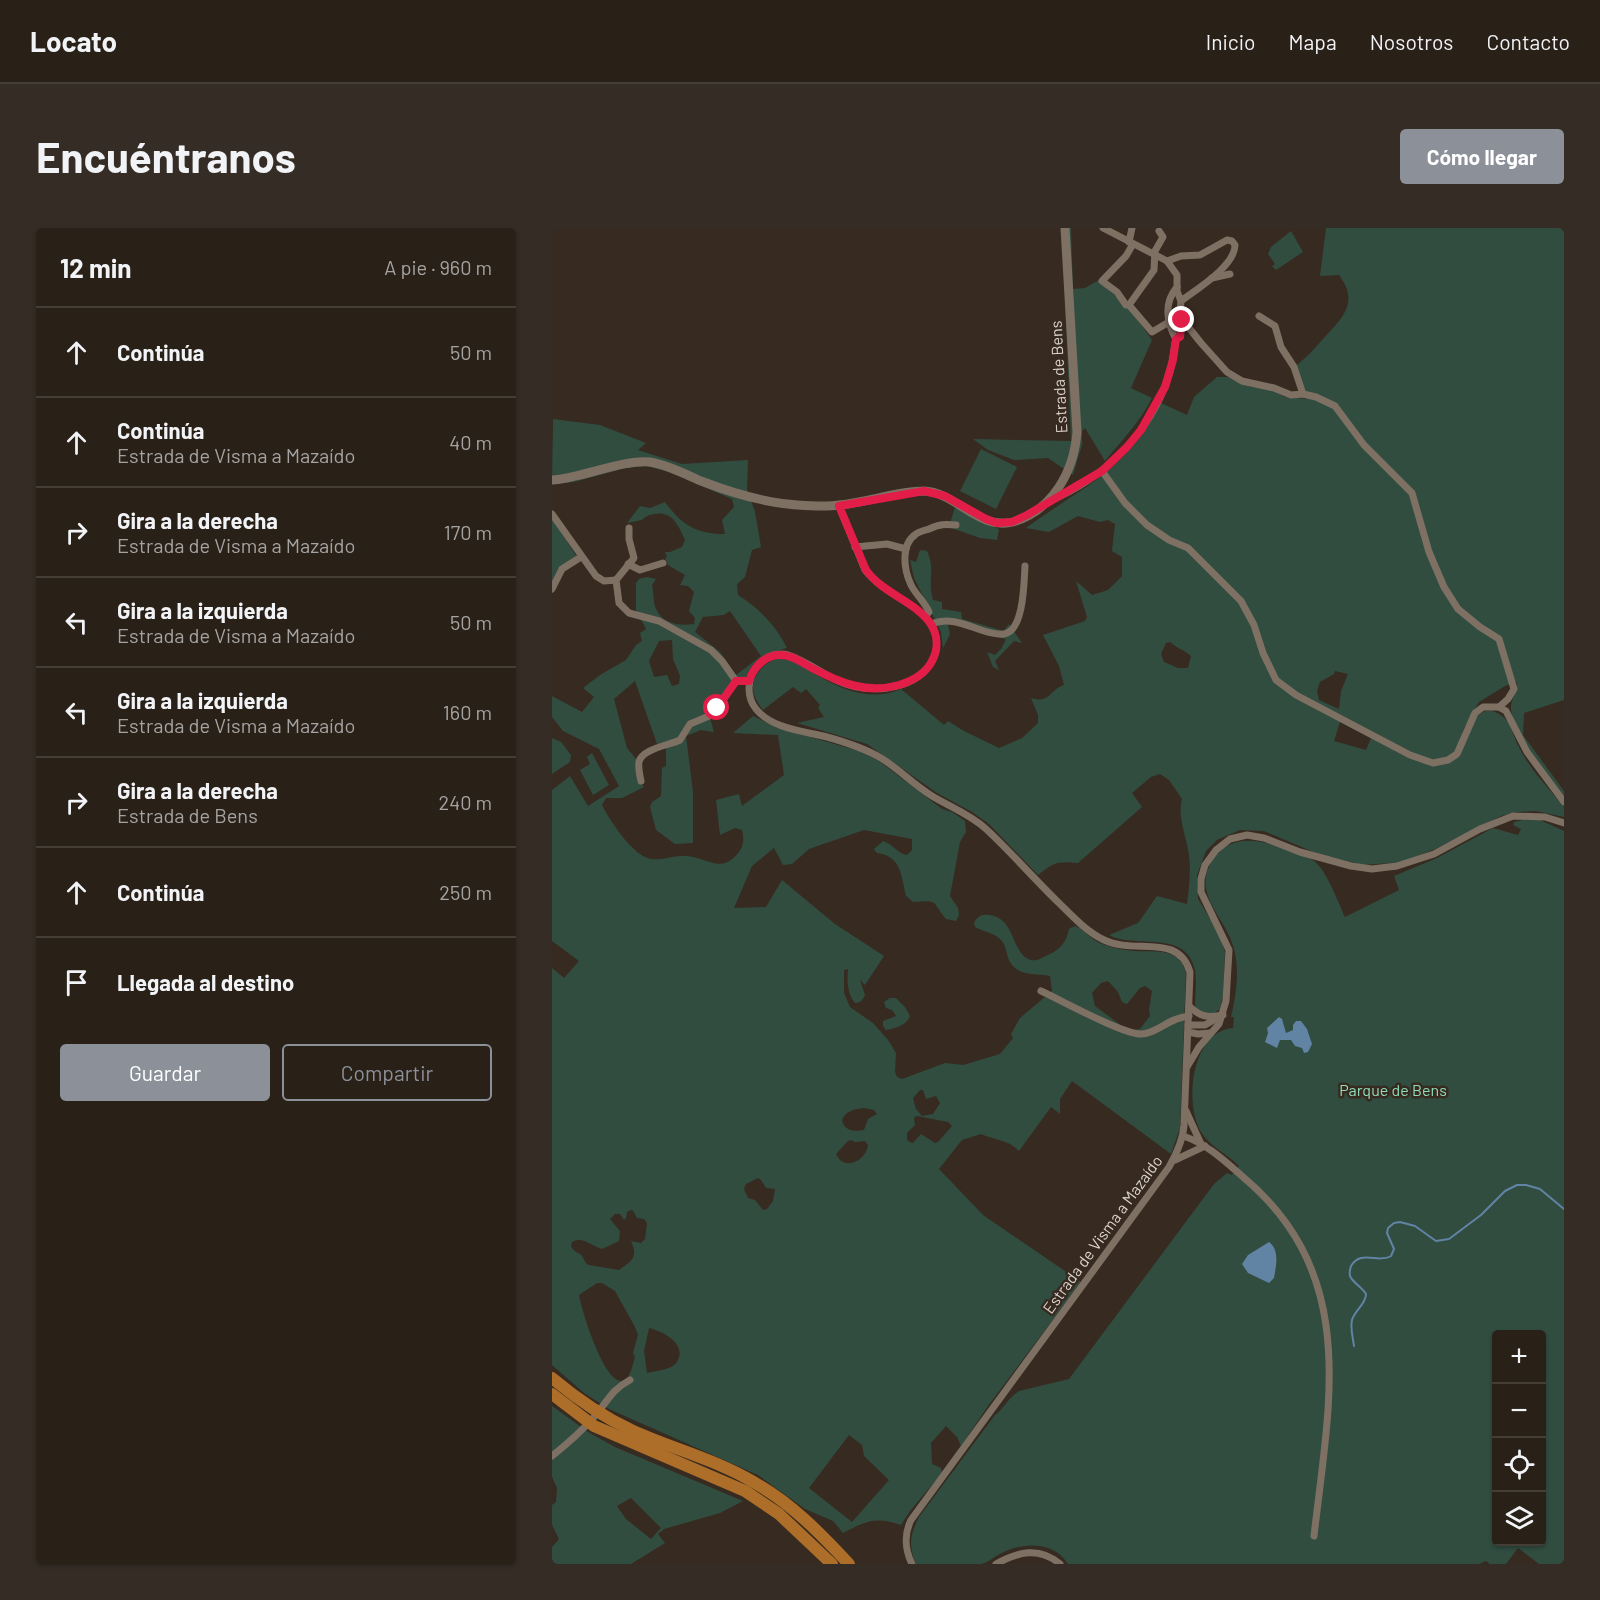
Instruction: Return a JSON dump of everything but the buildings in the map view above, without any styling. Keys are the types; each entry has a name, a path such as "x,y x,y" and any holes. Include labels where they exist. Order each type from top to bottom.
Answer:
{"highway":[{"path":"552,1378 588,1406 614,1422 720,1465 755,1483 780,1499 810,1524 849,1564"},
{"path":"552,1394 594,1426 745,1491 779,1514 832,1564"}],"street":[{"name":"Estrada de Bens","path":"552,480 648,462 671,468 734,494 796,505 839,506 924,491 945,496 997,523 1012,522 1062,492 1076,446 1065,228"},
{"path":"1103,228 1167,261 1177,275 1182,320 1180,337 1176,339"},
{"path":"1132,228 1131,243 1126,256 1102,281 1118,292 1126,305 1129,305 1152,332 1169,322"},
{"path":"1129,305 1154,270 1155,251 1163,237 1159,231"},
{"path":"1167,261 1181,256 1200,255 1227,240 1232,241 1235,245 1235,252 1225,265 1212,278 1181,301"},
{"path":"1212,278 1230,274"},
{"path":"1062,492 1075,488 1102,471 1127,447 1153,410 1170,373 1176,339 1169,322 1169,299 1177,287"},
{"path":"1259,316 1275,326 1281,347 1294,367 1303,394"},
{"path":"1182,320 1201,344 1234,377 1291,395 1303,394 1316,397 1335,406 1364,445 1412,493 1429,552 1444,587 1458,609 1499,639 1514,689 1499,707"},
{"path":"1102,471 1125,503 1147,525 1169,540 1188,548 1241,601 1254,625 1263,653 1276,680 1296,695 1410,754 1433,763 1448,760 1457,754 1475,713 1483,707 1499,707 1506,711 1527,752 1564,802"},
{"path":"1065,477 1068,483 1075,488"},
{"path":"736,681 749,681 766,658 776,655 789,656 849,685 877,689 904,684 926,669 934,656 937,639 931,624 925,616 872,579 855,547 839,506"},
{"path":"552,514 596,576 604,581 616,580"},
{"path":"925,616 929,612 927,606 911,586 905,564 906,549 915,534 943,523 956,525"},
{"path":"629,528 628,539 634,558 616,580 619,603 629,613 659,621 711,650 736,681"},
{"path":"855,547 887,544 906,549"},
{"path":"552,589 562,569 581,557"},
{"path":"628,564 640,570 663,562"},
{"path":"931,624 942,620 959,622 983,631 1004,634 1011,631 1016,626 1020,612 1025,566"},
{"path":"641,781 640,758 658,747 680,740 690,724 709,716 717,708 736,681"},
{"name":"Estrada de Visma a Mazaído","path":"749,681 751,701 766,719 843,741 870,752 931,796 977,822 1064,909 1095,935 1119,945 1167,948 1178,952 1185,960 1190,972 1183,1136 1169,1167 910,1520 906,1543 912,1564"},
{"path":"1186,1069 1223,1015 1228,983 1229,950 1201,892 1201,879 1205,865 1216,850 1230,839 1247,835 1264,838 1300,852 1351,866 1372,869 1397,866 1434,854 1480,829 1513,816 1545,817 1564,823"},
{"path":"1041,991 1124,1030 1141,1035 1155,1031 1166,1022 1189,1016"},
{"path":"1189,1006 1202,1016 1223,1015"},
{"path":"1188,1029 1213,1022 1223,1015"},
{"path":"1188,1029 1198,1034 1212,1032"},
{"path":"1185,1109 1203,1145"},
{"path":"1183,1136 1203,1145 1254,1186 1286,1223 1308,1261 1320,1294 1326,1321 1330,1369 1314,1536"},
{"path":"1169,1167 1177,1158 1203,1145"},
{"path":"552,1455 579,1434 617,1387 630,1380"},
{"path":"996,1564 1010,1556 1029,1551 1049,1556 1060,1564"}],"green space":[{"path":"1062,228 1071,228 1073,289 1085,288 1099,280 1132,312 1152,340 1131,388 1152,398 1147,407 1105,461 1085,428 1082,431 1082,445 1073,475 1048,458 1014,460 988,450 973,439 1071,441"},
{"path":"1326,228 1564,228 1564,700 1524,713 1523,735 1564,791 1564,796 1533,755 1513,720 1511,707 1517,682 1505,686 1479,702 1464,728 1458,747 1449,758 1460,757 1470,727 1479,715 1485,711 1496,713 1507,721 1528,762 1564,807 1564,817 1536,811 1516,812 1501,816 1435,849 1403,862 1363,865 1318,854 1264,831 1240,830 1217,840 1206,851 1197,875 1198,899 1219,933 1225,952 1223,997 1220,1009 1213,1014 1204,1013 1195,1008 1195,970 1190,957 1181,949 1171,944 1133,941 1109,935 1138,923 1157,896 1187,904 1190,862 1181,820 1182,799 1169,780 1160,774 1151,777 1132,793 1142,807 1078,863 1056,863 1038,875 989,824 937,793 867,744 797,723 824,717 818,708 820,705 806,689 801,693 793,687 763,710 754,695 753,684 762,668 772,661 783,659 801,665 836,685 858,692 879,694 901,689 944,725 948,721 999,748 1022,738 1038,723 1038,715 1031,698 1046,698 1064,685 1059,666 1043,635 1085,621 1087,617 1076,581 1092,595 1108,590 1122,576 1122,557 1112,551 1115,524 1108,520 1100,522 1078,516 1049,532 1026,528 1085,488 1119,461 1148,426 1161,403 1187,415 1194,397 1217,377 1228,377 1285,397 1309,399 1297,365 1342,317 1348,302 1345,285 1339,275 1320,276","holes":["1170,642 1191,656 1188,668 1178,668 1164,662 1161,654 1166,643","1335,671 1348,674 1341,691 1339,709 1319,700 1317,691 1320,682 1334,674","1340,722 1371,738 1366,750 1334,741"]},
{"path":"1291,231 1303,252 1276,270 1268,254 1271,247"},
{"path":"553,419 600,425 646,443 638,450 682,464 748,460 747,489 755,512 761,547 752,550 745,577 737,584 738,595 766,618 787,648 764,656 754,663 743,684 737,684 719,711 710,718 714,732 701,730 686,736 693,792 693,843 675,844 656,830 650,807 652,802 661,796 662,768 666,766 666,743 657,744 635,681 614,699 627,748 637,760 640,782 644,787 622,798 606,798 602,805 620,833 637,852 653,859 684,856 719,864 726,863 739,852 743,842 742,830 735,828 720,835 716,800 739,794 742,806 784,775 778,735 733,733 753,716 779,728 859,751 879,761 942,809 952,812 965,821 966,832 960,842 950,896 958,908 959,915 956,921 946,919 931,901 913,902 906,896 896,863 874,849 883,841 907,855 912,850 912,839 864,830 809,849 792,864 783,865 774,848 752,866 734,908 766,907 782,880 835,924 884,956 865,985 860,980 865,995 861,1001 855,1003 850,995 848,969 844,970 844,993 850,1007 873,1023 888,1040 896,1053 897,1077 902,1079 945,1063 963,1065 1000,1054 1013,1038 1011,1034 1020,1018 1052,991 1050,976 1028,974 1018,970 1010,962 1004,945 998,937 975,927 975,921 982,916 997,917 1004,922 1018,949 1031,960 1039,959 1057,950 1065,940 1069,929 1075,926 1098,942 1110,947 1130,951 1165,952 1178,958 1186,972 1180,1128 1171,1154 1072,1081 1060,1099 1060,1114 1051,1107 1019,1151 1006,1142 981,1134 962,1140 939,1169 983,1215 1081,1282 988,1406 961,1446 957,1437 946,1426 931,1443 932,1464 941,1468 942,1473 901,1525 877,1520 858,1525 843,1533 833,1521 805,1509 758,1475 609,1409 584,1393 552,1365 552,968 564,978 579,961 552,941 552,790 570,776 588,806 619,786 599,749 563,731 552,717 552,696 582,712 594,697 583,688 626,660 636,645 642,641 640,633 646,629 636,610 636,583 639,579 647,577 656,579 652,585 654,604 663,618 677,624 694,624 695,618 689,611 694,592 688,586 680,585 685,575 668,565 665,558 667,557 665,552 682,547 685,540 683,535 671,517 661,513 627,523 640,506 650,508 665,502 677,517 690,527 715,534 725,534 722,520 734,507 732,499 669,472 646,466 626,468 574,482 552,484","holes":["730,611 761,656 736,675 720,652 695,632 703,617 724,615","672,640 673,659 680,676 679,684 672,686 667,675 654,677 649,661 659,641","1108,981 1118,992 1122,1002 1127,1004 1140,988 1145,986 1152,991 1150,1016 1140,1029 1132,1030 1122,1026 1095,1006 1092,993 1101,983","920,1090 923,1090 926,1099 936,1096 940,1103 933,1114 922,1116 916,1109 913,1098","864,1108 874,1110 877,1114 868,1119 864,1130 854,1131 847,1129 842,1120 845,1114","917,1116 948,1122 952,1126 938,1142 935,1143 921,1134 913,1143 907,1140 907,1133 915,1125 914,1118","848,1141 865,1141 868,1145 859,1160 849,1163 840,1159 836,1154","758,1178 766,1188 775,1189 773,1201 767,1209 763,1210 755,1200 748,1198 744,1189 746,1184","631,1210 637,1218 644,1219 647,1223 645,1239 641,1243 631,1241 634,1251 633,1258 619,1270 589,1265 572,1248 572,1242 576,1240 602,1249 619,1241 620,1231 610,1219 615,1214 620,1214 624,1220 627,1212","597,1283 602,1283 615,1291 638,1335 631,1372 626,1379 619,1381 603,1363 579,1295","649,1328 671,1339 679,1348 678,1360 666,1369 647,1373 644,1351","849,1435 862,1445 864,1456 889,1480 852,1522 809,1488"]},
{"path":"981,449 1017,467 996,509 960,491"},
{"path":"955,507 999,529 997,540 980,538 949,527"},
{"path":"552,518 577,557 552,585"},
{"path":"920,550 927,551 930,558 933,600 942,602 942,609 961,612 962,619 1004,631 1009,624 1022,643 1014,641 995,661 999,670 993,667 987,652 995,655 1006,639 950,623 948,625 950,634 943,648 941,632 914,578 910,560 916,562"},
{"path":"552,738 561,742 571,755 570,762 552,774"},
{"path":"592,753 609,785 593,795 580,770 590,764 587,757"},
{"name":"Parque de Bens","path":"1523,820 1540,820 1564,831 1564,1564 1539,1564 1518,1548 1506,1564 1490,1564 1486,1561 1479,1564 1068,1564 1055,1551 1038,1546 1028,1546 1010,1549 981,1564 916,1564 911,1540 919,1517 995,1415 1019,1391 1069,1379 1214,1184 1227,1173 1232,1175 1239,1166 1201,1132 1193,1104 1195,1071 1200,1055 1208,1042 1219,1032 1233,1028 1234,1017 1231,1017 1237,983 1236,957 1230,938 1212,906 1206,885 1207,873 1212,861 1220,851 1229,845 1250,841 1272,844 1310,858 1319,866 1332,887 1345,917 1399,890 1394,876 1437,858 1493,828 1518,835 1521,829 1513,825 1514,822"},
{"path":"890,998 896,998 910,1016 903,1024 886,1030 883,1021 896,1016 892,1010 886,1008 884,1002"},
{"path":"552,1406 588,1432 615,1447 743,1501 720,1513 664,1529 658,1534 665,1543 631,1564 552,1564 552,1547 559,1539 552,1525 552,1505 556,1502 557,1488 552,1477","holes":["631,1498 661,1528 651,1539 626,1519 617,1506"]}],"water":[{"path":"1279,1017 1282,1019 1286,1033 1293,1030 1296,1021 1301,1021 1307,1029 1312,1044 1308,1052 1304,1053 1302,1048 1295,1046 1291,1040 1280,1040 1277,1048 1265,1042 1267,1028"},
{"path":"1269,1242 1275,1249 1276,1258 1274,1278 1269,1283 1248,1273 1242,1264 1248,1255"}],"waterway":[{"path":"1354,1346 1352,1320 1366,1294 1350,1276 1351,1266 1360,1258 1381,1259 1391,1256 1394,1249 1387,1233 1388,1228 1394,1223 1400,1222 1415,1226 1436,1241 1449,1239 1481,1215 1505,1191 1517,1185 1540,1189 1564,1209"}],"route":[{"path":"717,708 736,681 749,681 766,658 776,655 799,660 839,682 868,688 904,684 926,669 937,647 937,639 931,624 925,616 872,579 839,506 924,491 945,496 997,523 1012,522 1027,515 1102,471 1141,430 1165,387 1176,339 1180,337 1182,320"}]}
